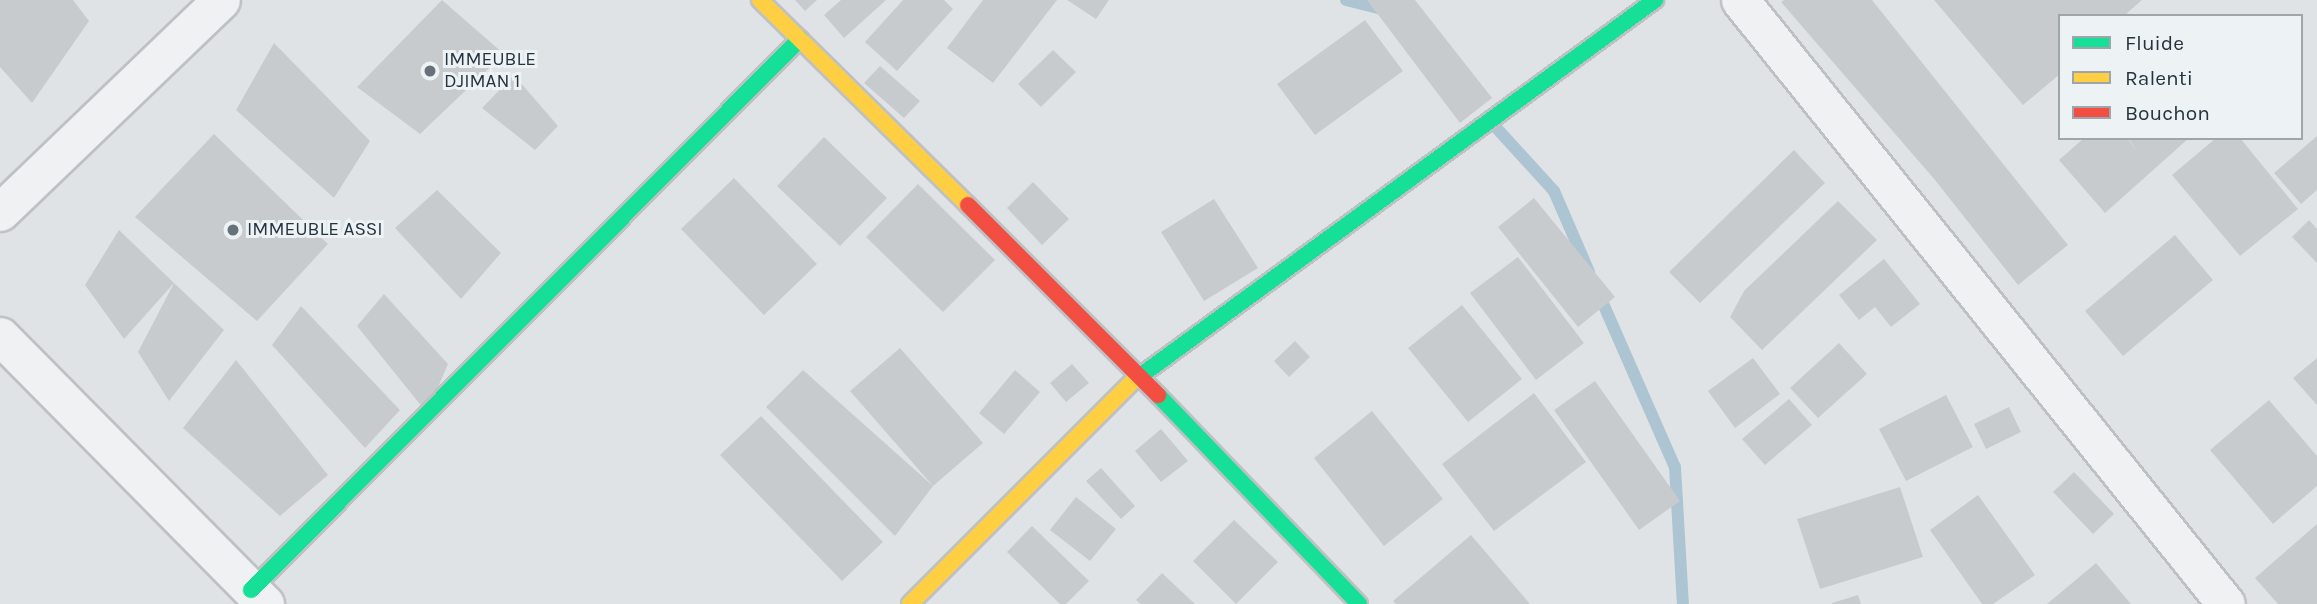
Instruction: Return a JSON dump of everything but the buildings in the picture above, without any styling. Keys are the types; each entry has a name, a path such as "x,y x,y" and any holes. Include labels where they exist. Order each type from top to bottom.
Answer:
{"street":[{"path":"0,212 221,0"},
{"path":"760,0 1139,376 1359,604"},
{"path":"910,604 1139,376 1655,0"},
{"path":"1740,0 2226,604"},
{"path":"0,336 258,597 800,39"}],"waterway":[{"path":"1346,0 1386,10"},
{"path":"1491,122 1554,191 1589,272"},
{"path":"1598,292 1675,467 1683,604"}],"traffic: fast":[{"path":"1132,382 1655,0"},
{"path":"251,590 800,39"},
{"path":"1158,395 1359,604"}],"traffic: slow":[{"path":"760,0 968,205"},
{"path":"910,604 1132,382"}],"traffic: jam":[{"path":"968,205 1158,395"}],"place":[{"name":"IMMEUBLE DJIMAN 1","path":"430,71"},
{"name":"IMMEUBLE ASSI","path":"233,230"}]}
